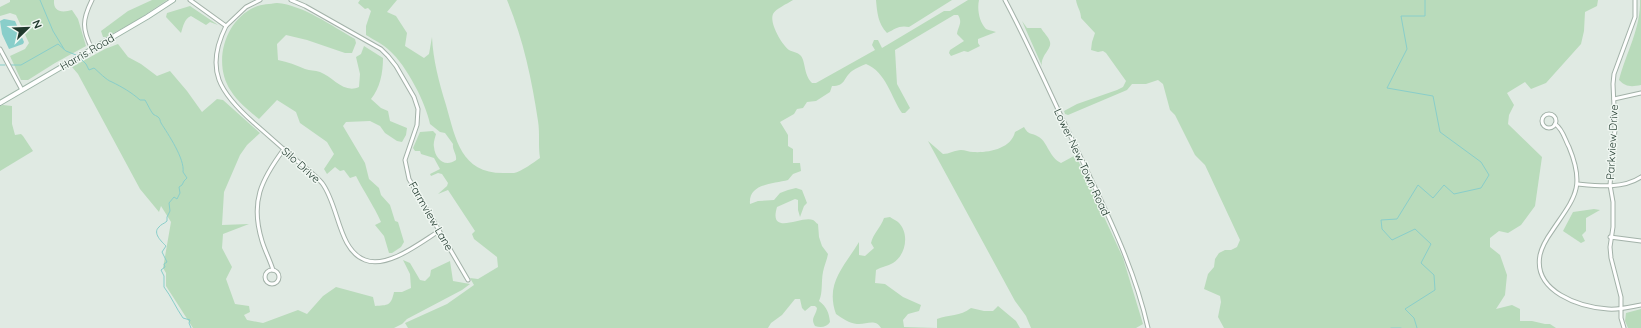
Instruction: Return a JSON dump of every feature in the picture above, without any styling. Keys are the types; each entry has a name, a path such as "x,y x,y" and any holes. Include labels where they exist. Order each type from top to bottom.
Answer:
{"street":[{"path":"92,0 86,12 83,28 92,49"},
{"name":"Harris Road","path":"0,103 147,17 173,0"},
{"path":"190,0 226,26 241,11 260,0"},
{"name":"Farmview Lane","path":"291,0 306,6 381,49 396,66 414,98 418,109 418,126 405,160 407,172 439,232 468,280"},
{"name":"Lower New Town Road","path":"1005,0 1098,193 1121,246 1132,275 1147,328"},
{"name":"Parkview Drive","path":"1624,328 1621,318 1619,291 1611,258 1610,237 1613,227 1613,202 1610,185 1614,129 1614,74 1635,17 1635,0"},
{"name":"Silo Drive","path":"226,26 220,40 217,59 218,74 222,88 231,101 241,111 317,178 334,204 348,246 359,257 369,262 385,261 439,232"},
{"path":"0,50 22,90"},
{"path":"1614,99 1641,93"},
{"path":"1555,124 1552,127 1545,127 1542,124 1543,117 1546,115 1552,115 1556,120 1555,124 1560,128 1576,166 1578,184 1571,204 1544,244 1540,256 1541,271 1549,286 1561,296 1596,308 1621,309 1641,305"},
{"path":"273,270 267,272 265,276 267,282 276,282 279,276 277,272 273,270 260,234 258,205 260,189 266,174 284,149"},
{"path":"1578,184 1610,185 1631,183 1641,178"},
{"path":"1610,237 1641,241"}],"green space":[{"path":"10,0 54,0 55,7 59,11 72,10 78,19 86,46 28,80 21,80 10,56 25,49 29,43 16,15 10,13 0,16 0,7 10,2"},
{"path":"152,0 167,0 136,21 106,37 103,37 101,31 128,11"},
{"path":"360,0 397,0 387,12 396,16 407,33 405,46 424,58 429,54 432,37 435,63 457,142 470,161 479,168 490,172 505,173 517,172 540,158 539,126 530,75 518,29 507,0 793,0 774,12 772,18 774,28 786,47 802,57 807,76 812,83 816,83 875,50 872,45 874,40 878,40 882,48 944,11 950,11 968,0 979,0 978,11 982,23 986,29 996,32 978,39 980,46 968,52 964,51 951,56 949,53 950,50 964,41 957,34 960,22 958,15 954,15 895,50 897,84 910,108 905,113 902,113 898,107 879,73 866,64 852,71 840,85 832,86 830,92 816,101 807,102 803,108 797,109 794,114 780,122 788,135 788,146 793,149 793,163 800,163 801,171 793,174 788,180 757,188 750,197 750,204 758,201 774,200 780,193 788,190 796,188 802,190 807,203 804,206 800,217 798,200 795,199 777,207 776,216 777,221 782,223 808,219 813,220 818,224 819,237 822,246 828,254 823,272 819,301 826,308 829,316 830,322 826,326 815,326 813,319 817,308 815,306 811,306 805,311 802,308 800,299 795,299 782,315 771,323 768,328 408,328 405,323 447,304 474,285 470,278 478,279 498,267 497,257 474,239 472,234 475,231 448,190 438,194 447,186 448,183 442,174 438,173 431,176 430,174 440,169 434,158 421,154 420,151 415,151 413,148 420,132 433,131 436,134 434,145 438,158 444,163 456,160 453,144 445,133 440,132 430,124 420,95 402,65 396,57 381,44 366,35 366,26 371,11 368,8 365,9 358,3"},
{"path":"876,0 952,0 909,27 900,27 887,33 880,22"},
{"path":"1076,0 1598,0 1597,6 1585,12 1584,31 1581,44 1546,83 1531,89 1525,82 1507,93 1514,105 1509,115 1508,124 1542,157 1535,206 1521,225 1508,233 1499,231 1490,238 1490,247 1500,255 1507,275 1505,295 1496,309 1512,305 1520,309 1520,321 1550,324 1556,328 1224,328 1218,317 1221,302 1220,296 1204,289 1208,274 1214,267 1215,259 1219,253 1237,247 1240,240 1205,165 1195,155 1175,115 1170,110 1163,84 1158,80 1146,84 1132,84 1127,90 1068,115 1065,114 1064,111 1077,104 1123,87 1126,81 1106,53 1103,51 1098,52 1091,50 1095,33 1081,18"},
{"path":"1640,0 1641,85 1629,86 1619,80 1636,30 1640,10"},
{"path":"277,3 297,8 317,17 355,39 356,43 352,53 345,53 307,40 286,35 277,44 278,60 307,70 320,72 343,87 354,89 359,87 360,74 356,57 361,54 364,46 383,58 380,80 377,90 371,99 381,108 388,111 390,121 407,128 406,135 402,142 397,141 385,133 380,126 370,121 346,122 343,126 365,163 369,179 379,188 381,195 390,205 395,221 398,222 404,242 401,247 392,253 389,253 384,236 375,225 381,222 356,176 350,178 344,170 340,171 335,167 327,174 324,169 334,154 327,142 300,123 296,112 277,100 259,119 237,99 225,80 222,56 229,32 245,13 255,7"},
{"path":"190,6 218,25 210,22 206,25 191,16 185,21 181,33 166,17 167,13"},
{"path":"1022,21 1027,28 1041,28 1049,40 1050,45 1043,59 1042,66"},
{"path":"118,44 128,57 141,64 157,76 170,71 202,112 217,99 223,100 260,133 247,145 240,155 224,192 222,225 249,224 223,234 222,248 232,267 226,279 235,304 249,306 250,312 244,315 247,320 263,323 298,310 307,314 323,296 336,287 373,297 375,306 386,305 392,300 394,292 402,292 411,288 410,274 403,260 410,263 420,280 425,281 430,276 431,270 450,261 453,281 470,284 462,290 407,319 402,324 394,328 193,328 166,286 166,273 163,268 171,222 161,206 159,212 140,189 78,74 72,67 105,49"},
{"path":"0,106 12,106 12,124 15,135 21,134 33,151 0,171"},
{"path":"1024,127 1029,133 1039,137 1045,143 1051,154 1061,163 1074,156 1077,158 1123,258 1143,324 1136,328 1031,328 1026,316 1015,301 928,141 943,154 961,150 972,152 992,151 1004,146 1013,138 1015,132"},
{"path":"1594,209 1600,210 1586,218 1586,231 1582,235 1585,241 1581,243 1563,231 1573,212"},
{"path":"890,217 897,221 902,227 905,244 901,255 893,263 876,270 875,283 885,284 903,297 921,305 919,311 908,314 903,320 904,327 937,328 881,328 876,323 851,323 836,314 833,303 834,284 842,268 859,242 859,255 865,256 874,248 871,243 873,237 884,218"},
{"path":"998,306 1016,321 1020,328 937,328 937,319 941,317 963,313 971,308 984,311 993,311"},
{"path":"1641,309 1641,328 1628,328 1625,321 1626,313"}],"water":[{"path":"4,19 15,21 24,42 23,44 9,49 2,34 0,21"}],"waterway":[{"path":"40,0 53,31 64,49"},
{"path":"1417,328 1414,318 1405,309 1435,290 1434,275 1421,263 1431,244 1415,229 1392,240 1382,229 1381,220 1397,219 1418,185 1433,198 1444,185 1454,194 1481,188 1489,175 1481,162 1440,132 1433,96 1387,88 1407,49 1401,16 1425,16 1425,0"},
{"path":"11,65 21,65 58,44 66,51 76,55"},
{"path":"81,59 89,70 94,68 107,80 126,90 140,100 145,100 153,114 159,118 179,154 183,172 187,178 179,187 180,193 177,199 174,197 169,203 170,211 167,221 157,229 157,235 166,246 162,252 167,262 164,264 165,267 161,270 164,276 164,287 183,318 190,320 189,323 191,328"},
{"path":"0,65 5,65"},
{"path":"1391,328 1401,328"}]}
